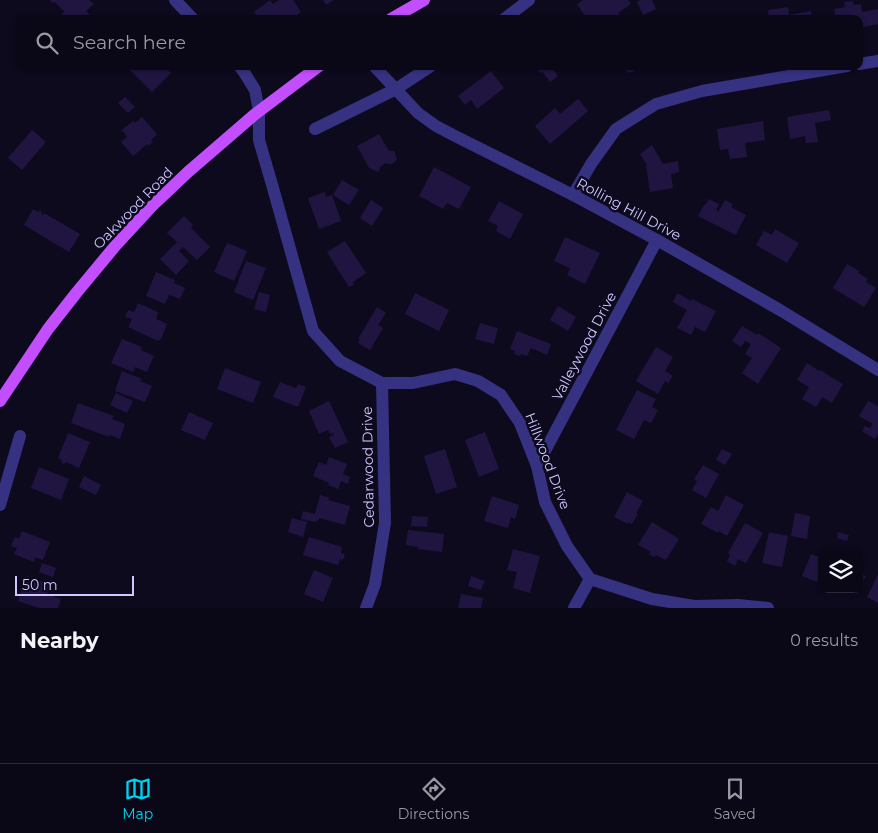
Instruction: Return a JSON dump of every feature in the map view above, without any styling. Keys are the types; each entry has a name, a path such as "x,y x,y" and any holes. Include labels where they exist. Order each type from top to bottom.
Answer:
{"main road":[{"path":"398,15 424,0"},
{"name":"Oakwood Road","path":"0,401 48,329 116,245 152,206 258,111 314,70"}],"street":[{"path":"175,0 189,15"},
{"path":"509,15 529,0"},
{"path":"863,63 878,61"},
{"name":"Hillwood Drive","path":"242,70 255,90 259,140 314,331 340,361 382,383 413,382 455,374 478,381 501,395 520,423 537,466 545,502 566,546 590,579"},
{"name":"Rolling Hill Drive","path":"378,70 418,113 436,126 657,240 780,310 878,370"},
{"path":"315,129 396,89 425,70"},
{"path":"573,195 591,164 616,130 656,104 702,91 824,70"},
{"name":"Valleywood Drive","path":"537,466 657,240"},
{"name":"Cedarwood Drive","path":"366,608 375,584 385,523 382,383"},
{"path":"0,506 20,436"},
{"path":"574,608 590,579 652,599 694,606 738,605 768,608"}],"building":[{"path":"50,0 89,0 94,4 86,11 90,15 61,15 64,11 55,2 53,3"},
{"path":"270,0 273,4 279,0 293,0 301,12 297,15 256,15 254,12"},
{"path":"323,0 334,0 326,5"},
{"path":"583,0 628,0 631,4 618,13 620,15 584,15 577,4"},
{"path":"652,0 656,9 643,15 637,2"},
{"path":"853,1 854,5 861,4 862,12 878,9 878,24 863,27 863,15 835,15 834,9 845,7 844,2"},
{"path":"788,7 789,15 769,15 768,10"},
{"path":"811,11 812,15 789,15"},
{"path":"130,70 168,70 171,73 152,92"},
{"path":"538,70 553,70 558,76 550,82 542,71 540,73"},
{"path":"491,71 504,88 477,109 471,100 465,105 458,96"},
{"path":"125,97 135,107 128,113 118,103"},
{"path":"578,99 588,111 550,144 535,126 555,108 560,114"},
{"path":"829,110 831,120 815,123 818,142 806,143 805,136 790,139 787,117"},
{"path":"142,117 157,134 151,140 153,142 148,146 147,144 133,156 121,142 127,137 122,130 133,121 135,123"},
{"path":"763,121 765,140 745,143 747,157 730,159 728,149 720,150 717,129"},
{"path":"32,130 46,142 22,170 8,158"},
{"path":"379,134 389,151 394,151 397,159 392,164 386,163 381,166 378,172 369,168 357,146"},
{"path":"652,145 663,164 678,161 679,172 671,174 673,188 650,192 647,165 640,154"},
{"path":"434,167 471,187 459,209 447,203 443,209 419,196"},
{"path":"342,180 359,190 349,205 333,195"},
{"path":"325,192 326,197 332,195 341,221 319,229 308,198"},
{"path":"709,199 719,204 716,210 718,212 725,200 733,204 731,207 746,215 736,235 698,216"},
{"path":"371,200 383,208 372,226 360,218"},
{"path":"499,201 523,214 510,239 496,231 498,226 488,221"},
{"path":"33,209 38,212 39,210 42,212 41,214 43,215 44,213 80,234 69,252 24,225"},
{"path":"184,216 193,225 191,228 210,247 197,260 183,247 179,251 189,261 176,275 160,259 177,242 167,233"},
{"path":"775,229 799,243 787,263 756,245 764,231 772,235"},
{"path":"565,237 600,253 585,284 567,275 570,268 554,261"},
{"path":"345,241 366,273 353,282 354,285 349,287 327,252"},
{"path":"227,243 247,251 234,281 214,272"},
{"path":"246,261 266,268 253,300 234,292"},
{"path":"847,264 859,271 858,273 868,279 866,282 876,288 864,307 833,288"},
{"path":"156,272 175,280 174,283 185,288 180,299 169,295 165,304 146,296"},
{"path":"259,292 270,295 266,312 254,309"},
{"path":"415,293 449,310 439,331 405,314"},
{"path":"677,293 716,311 705,332 695,327 691,335 677,328 687,310 673,302"},
{"path":"138,303 158,312 156,319 167,324 161,339 158,341 128,327 132,319 125,317 128,310 134,312"},
{"path":"558,306 576,317 568,331 550,320"},
{"path":"377,307 386,313 378,325 383,328 370,350 358,343 360,339 358,339"},
{"path":"480,323 498,328 494,344 475,339"},
{"path":"742,326 757,335 758,333 781,348 758,384 742,373 752,358 745,354 751,344 745,341 741,347 732,341"},
{"path":"517,331 551,344 547,355 531,348 527,356 514,354 515,351 510,349"},
{"path":"122,339 142,347 141,350 154,356 147,372 135,367 133,372 111,363"},
{"path":"656,347 673,357 665,371 673,376 668,383 665,381 658,394 636,381"},
{"path":"807,363 843,384 832,403 822,397 816,407 802,399 809,387 797,380"},
{"path":"225,368 261,382 253,403 217,389"},
{"path":"122,371 142,379 140,381 152,386 145,402 115,391"},
{"path":"280,382 296,388 298,384 306,387 298,407 273,397"},
{"path":"637,390 656,399 652,407 658,410 651,423 644,420 634,439 616,430"},
{"path":"116,393 133,401 127,413 110,405"},
{"path":"329,401 348,442 335,448 329,437 334,435 333,433 330,434 328,430 319,434 309,411"},
{"path":"868,401 878,406 878,434 875,439 862,431 865,426 870,428 873,424 859,416"},
{"path":"78,403 114,416 112,419 125,424 120,439 109,435 109,437 71,423"},
{"path":"189,412 213,423 205,440 181,430"},
{"path":"485,432 499,469 479,477 465,440"},
{"path":"68,433 90,442 79,468 66,462 64,464 58,458"},
{"path":"445,449 457,487 436,494 424,456"},
{"path":"722,449 732,454 725,465 716,460"},
{"path":"329,457 347,464 343,474 350,477 348,484 341,481 338,489 313,476 319,462 326,465"},
{"path":"703,465 719,474 706,498 692,490 697,481 694,479"},
{"path":"39,467 69,479 61,500 31,488"},
{"path":"84,476 101,485 96,495 79,487"},
{"path":"627,492 643,501 632,524 614,517"},
{"path":"320,495 330,498 328,500 350,506 345,525 320,518 316,522 301,519 303,511 315,514"},
{"path":"726,495 744,505 727,536 701,524 711,507 718,511"},
{"path":"492,496 519,505 515,519 511,517 508,528 484,521"},
{"path":"795,513 810,516 807,539 791,536"},
{"path":"412,516 428,517 427,527 411,526"},
{"path":"292,518 307,522 303,537 288,532"},
{"path":"652,522 679,539 666,560 656,555 654,557 649,554 651,552 638,545"},
{"path":"745,523 763,533 746,563 738,559 735,566 727,561 730,555 728,553"},
{"path":"408,530 444,534 442,552 418,549 418,547 406,545"},
{"path":"22,531 50,542 43,560 35,557 34,562 14,554 17,548 11,546 15,537 19,538"},
{"path":"769,532 788,536 782,567 762,563"},
{"path":"838,532 849,535 847,541 837,538"},
{"path":"309,537 342,547 341,553 345,554 343,560 340,559 338,565 303,555"},
{"path":"513,549 540,556 530,593 513,588 517,572 507,570"},
{"path":"811,554 818,557 818,582 802,576"},
{"path":"42,563 56,568 53,577 39,572"},
{"path":"314,570 333,578 323,602 304,594"},
{"path":"878,574 878,603 867,597"},
{"path":"26,576 50,584 47,594 61,599 58,608 39,608 18,601"},
{"path":"471,576 485,581 481,590 468,586"},
{"path":"461,594 483,598 481,608 458,608"}]}
